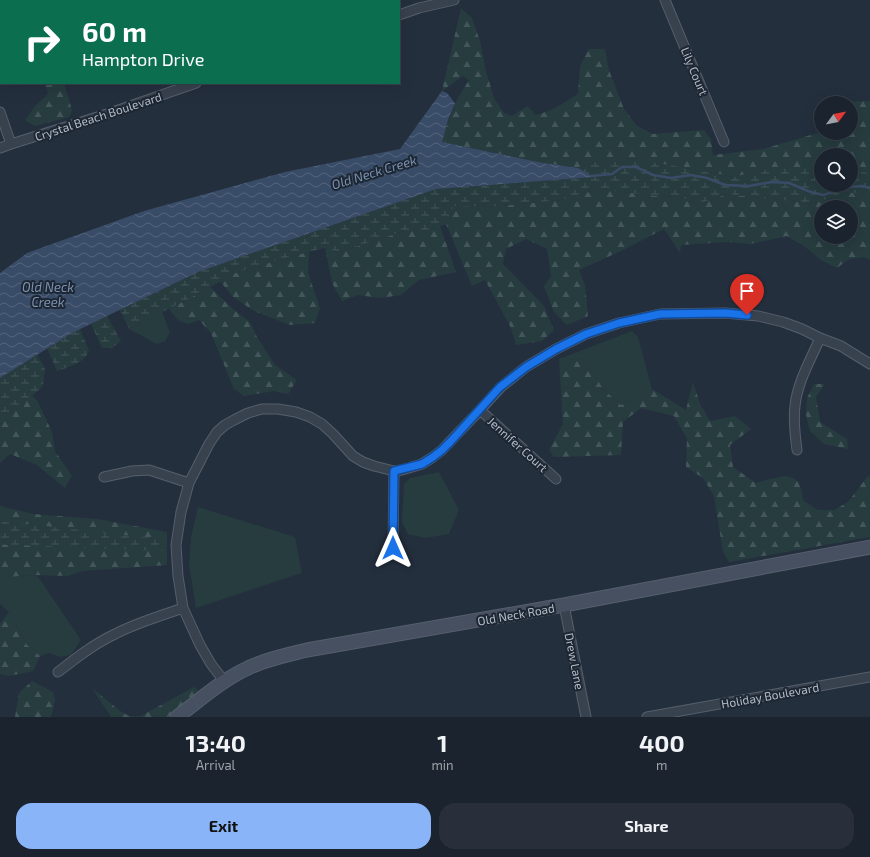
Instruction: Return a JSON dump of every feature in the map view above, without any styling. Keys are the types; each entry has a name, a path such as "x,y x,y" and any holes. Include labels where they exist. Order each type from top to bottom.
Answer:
{"street":[{"path":"400,15 419,8 454,0"},
{"name":"Lily Court","path":"665,0 724,142"},
{"name":"Crystal Beach Boulevard","path":"0,148 110,113 193,84"},
{"path":"0,112 11,144"},
{"path":"224,681 211,664 200,645 184,608 178,576 176,545 181,512 189,483 209,444 217,432 225,425 248,413 262,409 278,408 310,417 322,424 353,456 363,462 394,471 422,464 442,450 500,387 526,367 556,349 586,334 619,323 660,314 701,312 758,316 783,322 802,329 841,346 870,364"},
{"path":"797,450 794,426 795,405 799,386 820,338"},
{"name":"Jennifer Court","path":"480,410 556,479"},
{"path":"104,477 132,470 149,470 189,483"},
{"path":"393,548 394,471"},
{"name":"Old Neck Road","path":"177,717 224,681 248,668 260,663 307,650 564,605 870,547"},
{"name":"Drew Lane","path":"564,605 586,717"},
{"path":"58,672 85,652 114,634 184,608"},
{"name":"Holiday Boulevard","path":"646,717 870,677"}],"green space":[{"path":"461,8 472,18 480,41 486,71 494,98 504,113 512,116 527,106 536,115 563,104 578,94 580,66 589,49 605,49 609,70 624,109 637,126 653,134 704,130 711,139 713,155 763,149 814,134 814,140 858,140 858,101 870,101 870,175 858,169 858,148 814,148 814,169 767,169 734,177 676,166 597,161 578,168 543,163 441,142 455,103 469,80 463,76 442,91"},
{"path":"45,84 64,84 72,110 69,117 35,126 25,120 35,106 48,94"},
{"path":"597,161 644,161 734,177 767,169 814,169 814,192 849,192 824,200 814,200 814,203 727,194 698,204 680,197 657,196 599,189 561,200 489,207 453,206 450,222 431,231 404,231 340,252 324,248 235,273 198,294 129,329 120,310 198,272 436,189 593,177 578,168"},
{"path":"858,169 870,175 870,196 849,192 858,192"},
{"path":"599,189 657,196 680,197 698,204 727,194 814,203 814,244 858,244 858,200 824,200 849,192 870,196 870,260 864,257 849,259 837,268 821,260 804,246 787,236 750,244 728,242 681,245 680,253 664,229 579,270 585,285 588,316 567,325 554,312 544,286 551,276 547,249 526,239 506,249 503,264 544,306 554,330 542,341 516,345 511,328 485,280 472,286 446,224 450,222 453,206 489,207 561,200"},
{"path":"440,226 456,272 419,280 401,295 380,298 358,295 342,301 332,283 325,248 340,252 404,231 431,231"},
{"path":"309,252 308,273 320,308 315,323 290,325 254,311 233,297 220,281 235,273"},
{"path":"210,287 233,309 250,322 257,337 275,365 297,380 288,394 274,391 244,396 234,389 211,333 199,320 188,324 178,320 169,309"},
{"path":"162,312 170,332 165,341 157,344 129,329"},
{"path":"107,316 121,341 112,348 102,348 91,324"},
{"path":"80,329 89,351 87,355 80,362 57,371 47,348"},
{"path":"632,331 638,337 652,389 621,405 604,390 584,360 559,359"},
{"path":"37,354 45,369 43,386 0,424 0,378"},
{"path":"559,359 584,360 604,390 621,405 652,389 686,410 693,382 700,404 710,421 735,416 751,429 730,445 733,467 756,483 778,477 790,477 795,479 799,484 804,501 818,510 834,510 848,502 867,477 870,476 870,537 729,562 723,552 714,496 703,478 686,467 687,439 674,416 641,408 623,422 621,455 554,457 549,450 563,424"},
{"path":"814,384 825,384 816,397 820,422 847,439 848,449 824,444 810,431 806,415 807,398"},
{"path":"32,395 38,402 52,432 55,451 72,476 65,488 37,465 10,454 0,463 0,424"},
{"path":"439,472 459,510 449,534 425,538 408,534 402,522 404,484 410,478"},
{"path":"0,506 33,514 98,519 167,532 167,565 82,571 68,576 35,575 7,577 0,587 0,544 15,545 84,531 0,521"},
{"path":"198,507 295,537 302,573 196,608 189,565 191,537"},
{"path":"0,521 161,539 163,551 0,544"},
{"path":"37,575 81,640 71,655 60,657 49,653 40,656 26,644 9,612 0,604 0,587 7,577"},
{"path":"9,612 26,644 40,656 33,671 9,676 0,674 0,624"},
{"path":"32,681 53,692 55,701 51,717 15,717 19,693"},
{"path":"194,687 200,692 168,717 111,717 92,688 120,711 129,716 141,716"}],"water":[{"name":"Old Neck Creek","path":"442,91 447,93 455,103 448,120 442,142 543,163 578,168 594,177 436,189 198,272 72,333 0,378 0,273 27,253 144,211 285,172 400,149"}],"waterway":[{"name":"Old Neck Creek","path":"591,176 612,174 622,167 636,167 653,175 671,178 691,175 707,178 725,185 749,186 772,182 789,183 808,191 823,195 849,187 862,186 870,188"}],"route":[{"path":"393,548 394,471 422,464 442,450 500,387 526,367 556,349 586,334 619,323 660,314 701,312 747,315"}]}
